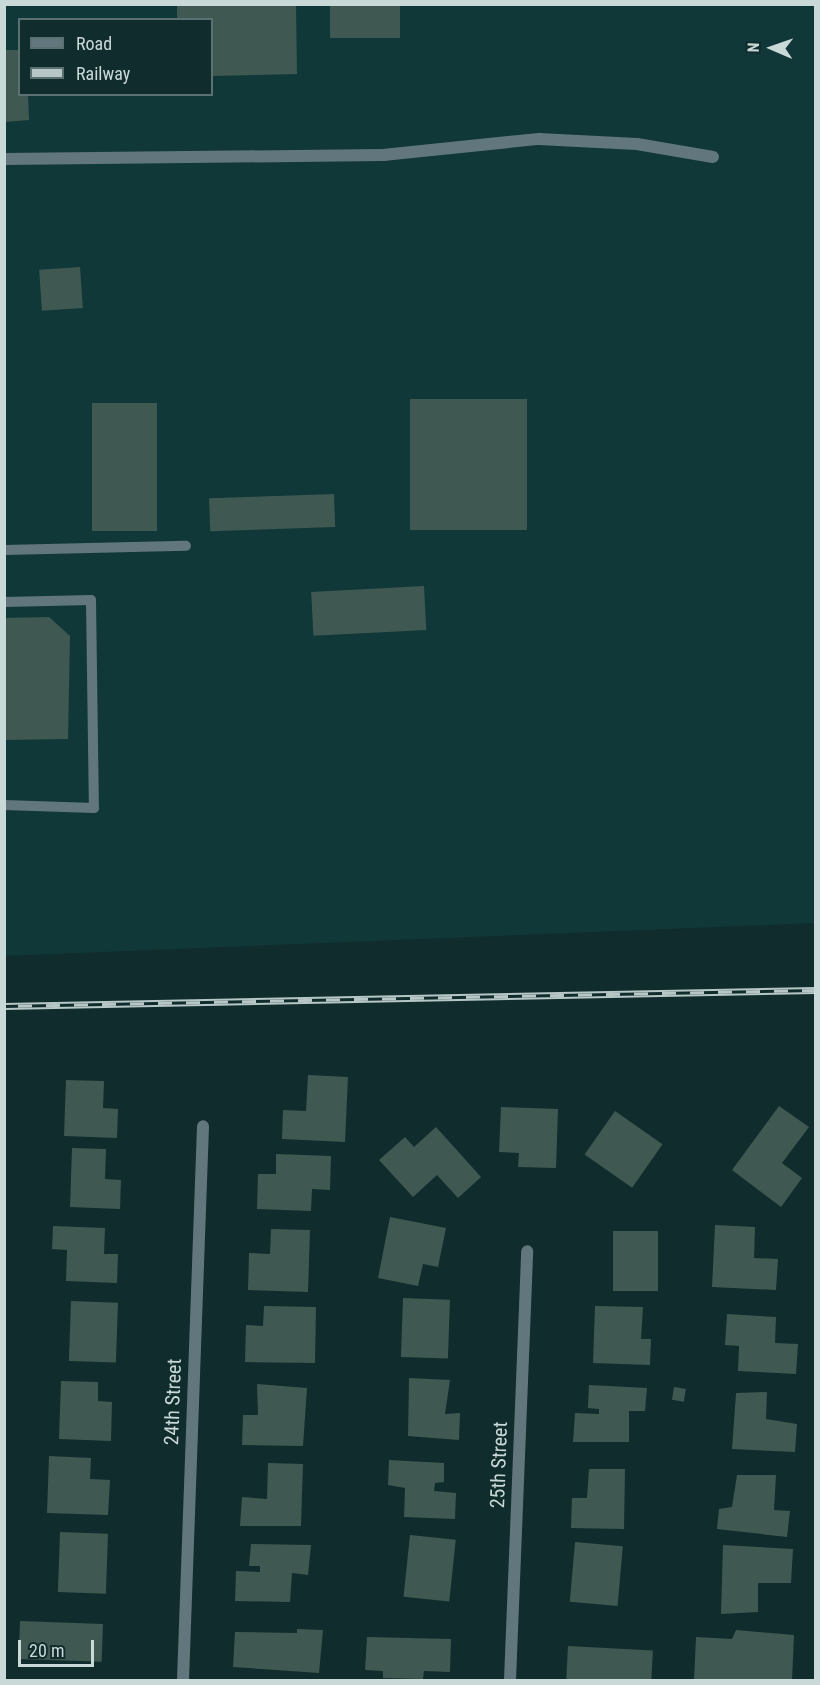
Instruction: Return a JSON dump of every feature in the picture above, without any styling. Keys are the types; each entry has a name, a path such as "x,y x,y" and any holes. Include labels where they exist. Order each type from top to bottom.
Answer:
{"street":[{"path":"4,159 383,155 539,139 637,144 713,157"},
{"name":"24th Street","path":"183,1680 203,1126"},
{"name":"25th Street","path":"510,1680 527,1251"}],"lane":[{"path":"4,550 186,546"},
{"path":"4,602 91,600 94,808 4,805"}],"shaded area":[{"path":"4,5 815,5 815,923 5,956"}],"building":[{"path":"296,4 297,74 213,76 213,18 177,18 177,6"},
{"path":"330,4 400,4 400,38 330,38"},
{"path":"4,50 18,50 18,96 28,96 29,120 4,122"},
{"path":"80,267 83,308 42,311 39,270"},
{"path":"410,399 527,399 527,530 410,530"},
{"path":"92,403 157,403 157,531 92,531"},
{"path":"334,494 335,527 210,531 209,498"},
{"path":"424,586 426,630 313,636 311,592"},
{"path":"49,617 70,636 68,739 4,740 4,618"},
{"path":"308,1075 348,1077 345,1142 282,1139 283,1110 306,1111"},
{"path":"66,1080 104,1081 103,1108 118,1109 117,1138 64,1136"},
{"path":"779,1106 809,1127 782,1163 802,1178 781,1207 732,1170"},
{"path":"501,1107 558,1109 556,1168 518,1167 519,1153 499,1152"},
{"path":"615,1111 663,1144 632,1188 585,1154"},
{"path":"436,1127 481,1177 458,1198 437,1175 413,1197 379,1160 405,1137 414,1147"},
{"path":"72,1148 106,1149 105,1179 121,1180 120,1209 70,1207"},
{"path":"276,1154 331,1156 330,1190 312,1189 311,1211 257,1209 258,1174 276,1174"},
{"path":"390,1217 446,1228 438,1267 423,1264 418,1286 378,1278"},
{"path":"715,1225 755,1227 754,1258 778,1259 776,1290 712,1287"},
{"path":"53,1226 105,1228 104,1254 118,1254 117,1283 66,1281 67,1250 52,1249"},
{"path":"271,1229 310,1230 308,1292 248,1290 249,1253 270,1254"},
{"path":"613,1231 658,1231 658,1291 613,1291"},
{"path":"403,1298 450,1300 448,1359 401,1357"},
{"path":"71,1301 118,1303 116,1363 69,1361"},
{"path":"264,1306 316,1307 315,1363 245,1362 246,1325 263,1326"},
{"path":"595,1306 643,1307 641,1339 651,1339 650,1365 593,1363"},
{"path":"727,1314 776,1317 775,1343 798,1344 796,1374 738,1371 739,1346 725,1345"},
{"path":"409,1378 450,1380 445,1414 460,1413 459,1440 408,1436"},
{"path":"61,1381 98,1382 98,1401 112,1402 111,1441 59,1439"},
{"path":"257,1384 307,1388 303,1446 242,1445 243,1415 258,1415"},
{"path":"589,1385 647,1388 645,1411 629,1411 629,1442 573,1442 575,1413 599,1414 599,1409 588,1408"},
{"path":"674,1387 686,1389 684,1402 672,1400"},
{"path":"767,1392 766,1419 797,1424 795,1452 732,1449 736,1393"},
{"path":"49,1456 91,1458 90,1479 110,1480 108,1515 47,1513"},
{"path":"389,1460 444,1463 444,1482 435,1483 434,1491 456,1493 455,1519 404,1517 405,1488 388,1485"},
{"path":"268,1463 303,1464 301,1526 240,1526 242,1497 267,1499"},
{"path":"589,1469 625,1469 624,1529 571,1528 572,1498 587,1498"},
{"path":"737,1475 776,1475 774,1510 790,1511 787,1537 717,1529 719,1509 732,1507"},
{"path":"60,1532 108,1534 106,1594 58,1592"},
{"path":"410,1535 456,1540 449,1601 404,1597"},
{"path":"575,1542 623,1546 618,1606 570,1602"},
{"path":"251,1544 311,1545 308,1575 292,1573 290,1602 235,1601 236,1571 260,1572 260,1566 249,1566"},
{"path":"723,1545 793,1549 791,1583 758,1583 758,1612 721,1614"},
{"path":"20,1621 103,1624 102,1662 19,1659"},
{"path":"297,1629 323,1630 319,1673 233,1667 235,1632 297,1633"},
{"path":"736,1630 794,1635 792,1680 694,1680 696,1637 732,1639"},
{"path":"367,1637 451,1639 450,1672 424,1671 423,1679 383,1678 383,1671 365,1670"},
{"path":"568,1646 653,1650 651,1680 566,1680"}],"railway":[{"path":"4,1006 816,990"}]}
